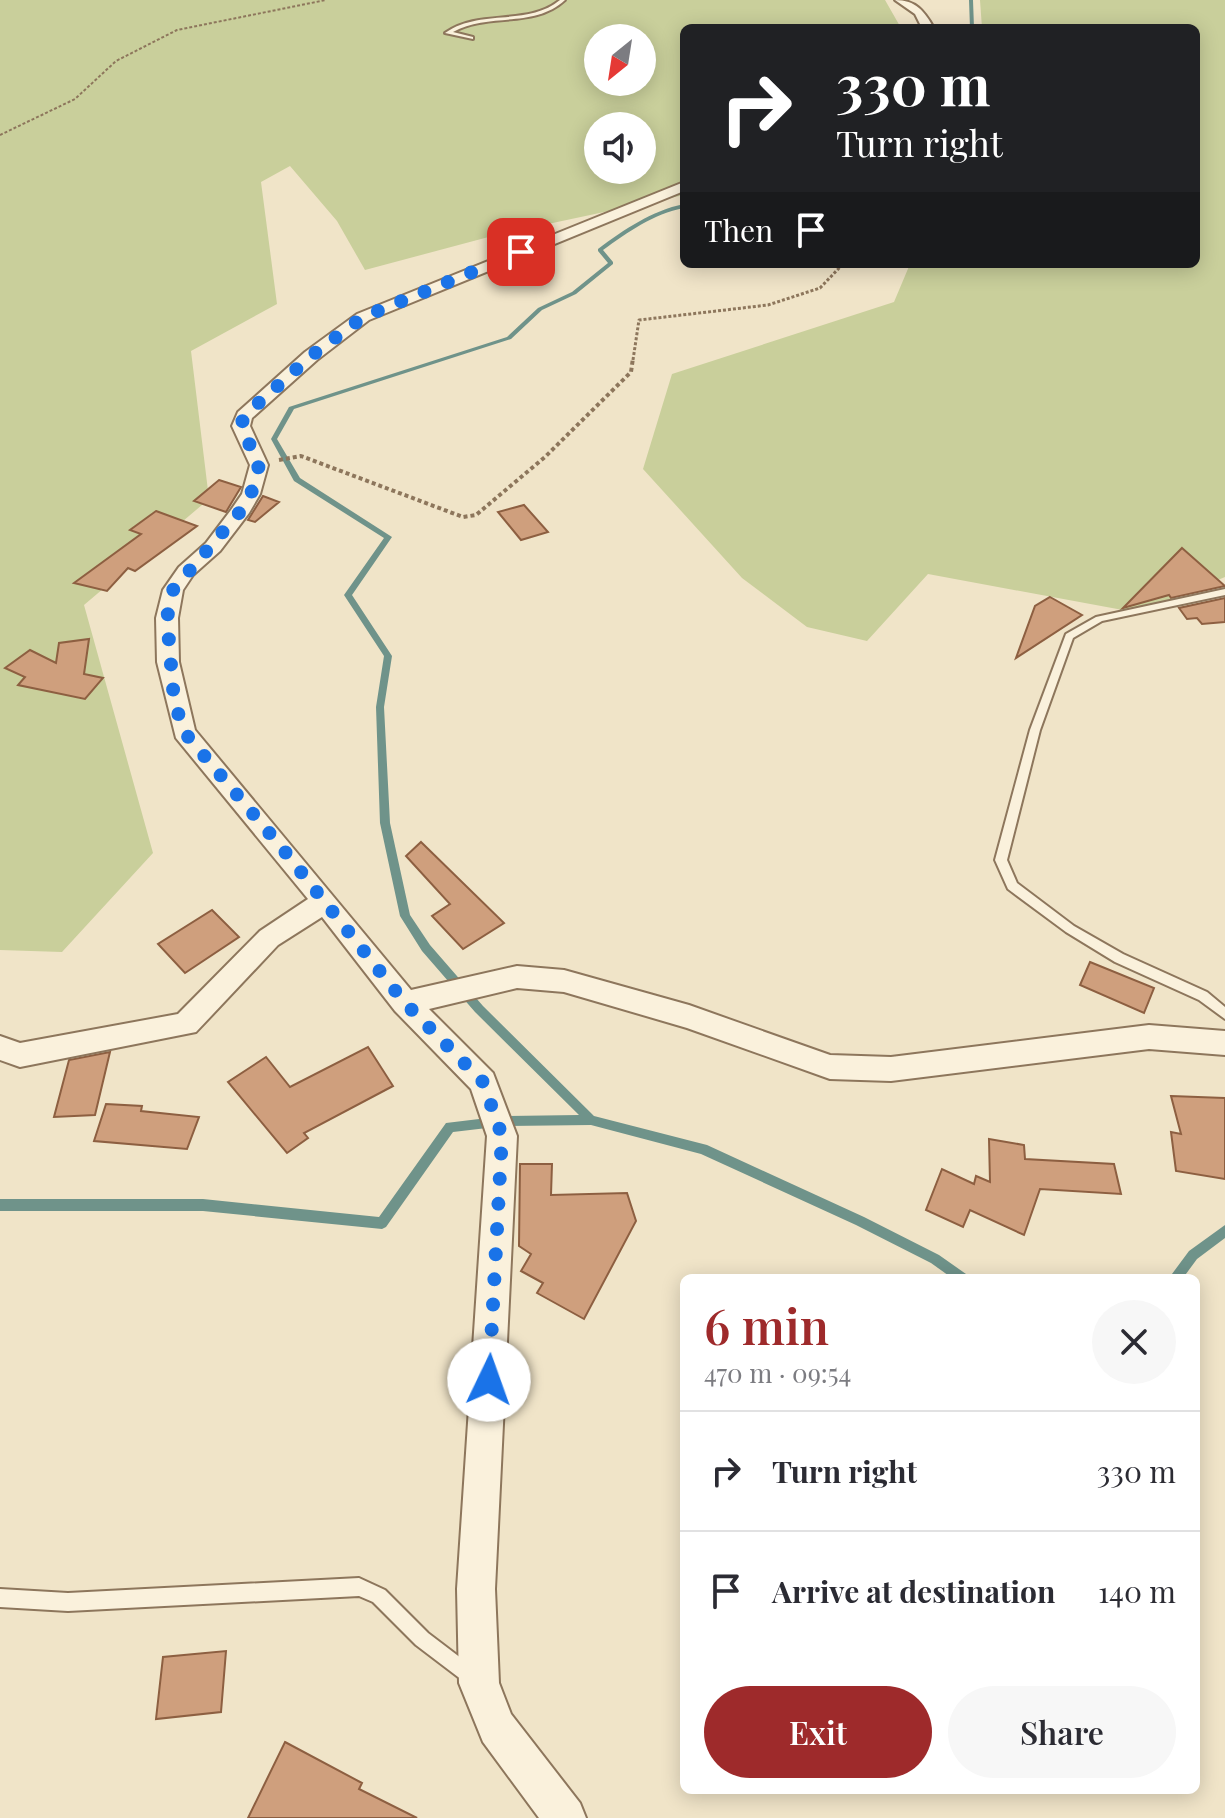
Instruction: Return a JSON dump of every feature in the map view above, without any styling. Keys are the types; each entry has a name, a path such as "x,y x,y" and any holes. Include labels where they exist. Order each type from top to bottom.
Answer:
{"street":[{"path":"900,0 919,12 926,24"},
{"path":"565,1818 497,1728 479,1683 476,1589 502,1136 483,1082 405,1003 184,732 170,674 167,618 173,590 239,513 251,494 259,465 241,426 244,416 311,356 363,317 680,188"},
{"path":"0,1048 20,1055 186,1024 269,938 324,902"},
{"path":"405,1003 517,977 564,981 689,1017 830,1067 891,1069 1149,1037 1225,1043"}],"lane":[{"path":"471,38 448,33 462,25 548,12 563,0"},
{"path":"1225,592 1099,619 1069,636 1035,730 1001,860 1012,886 1070,929 1119,958 1203,996 1225,1014"},
{"path":"0,1598 68,1602 359,1587 379,1596 422,1639 479,1683"}],"path":[{"path":"0,135 75,99 116,61 136,48 177,30 326,0"},
{"path":"259,465 301,456 463,517 476,515 545,457 631,372 639,320 768,305 820,288 839,268"}],"green space":[{"path":"0,0 885,0 899,24 680,24 680,196 496,235 365,270 337,221 290,166 261,182 277,304 191,351 209,499 84,605 153,853 62,952 0,950"},
{"path":"980,0 1225,0 1225,577 1139,613 928,574 867,641 807,627 742,578 643,469 672,374 894,302 908,268 1200,268 1200,24 982,24"}],"building":[{"path":"219,480 241,487 226,512 194,501"},
{"path":"263,496 279,502 255,522 248,520"},
{"path":"524,505 548,532 521,540 498,512"},
{"path":"156,511 197,526 135,571 128,568 107,591 74,583 141,534 130,530"},
{"path":"1182,548 1225,586 1171,598 1169,595 1123,608"},
{"path":"1050,597 1082,615 1016,658 1035,606"},
{"path":"1225,598 1225,622 1202,624 1197,618 1187,619 1179,608"},
{"path":"89,639 84,674 103,678 85,699 18,685 25,677 5,668 30,650 56,663 59,643"},
{"path":"421,842 504,923 463,949 432,916 450,904 406,856"},
{"path":"212,910 239,937 185,973 158,944"},
{"path":"1090,962 1154,988 1144,1013 1080,985"},
{"path":"368,1047 393,1086 304,1133 308,1138 287,1153 228,1082 266,1057 290,1087"},
{"path":"110,1052 95,1115 54,1117 69,1060"},
{"path":"1171,1096 1225,1098 1225,1179 1176,1171 1171,1132 1181,1134"},
{"path":"106,1104 142,1106 141,1111 199,1117 187,1149 94,1141"},
{"path":"989,1139 1024,1145 1025,1159 1114,1164 1121,1194 1040,1189 1024,1235 970,1210 963,1227 926,1210 942,1169 974,1184 976,1176 990,1182"},
{"path":"520,1164 552,1164 551,1195 627,1193 636,1221 584,1319 537,1293 543,1283 521,1271 531,1254 519,1246"},
{"path":"226,1651 221,1712 156,1719 163,1657"},
{"path":"285,1742 362,1783 359,1789 417,1818 248,1818"}],"waterway":[{"path":"971,0 972,24"},
{"path":"591,1120 479,1009 426,948 405,916 385,823 380,707 388,656 348,595 388,537 297,479 274,439 291,408 509,338 540,309 574,293 611,263 600,250 651,217 680,207"},
{"path":"0,1205 203,1205 382,1223 450,1127 504,1121 591,1120"},
{"path":"591,1120 703,1149 860,1221 935,1259 956,1274"},
{"path":"1178,1274 1193,1255 1225,1231"}],"route":[{"path":"489,1380 502,1136 483,1082 405,1003 282,848 184,732 174,700 168,662 167,618 173,590 186,571 213,547 251,494 259,465 241,426 244,416 311,356 363,317 521,252"}]}
